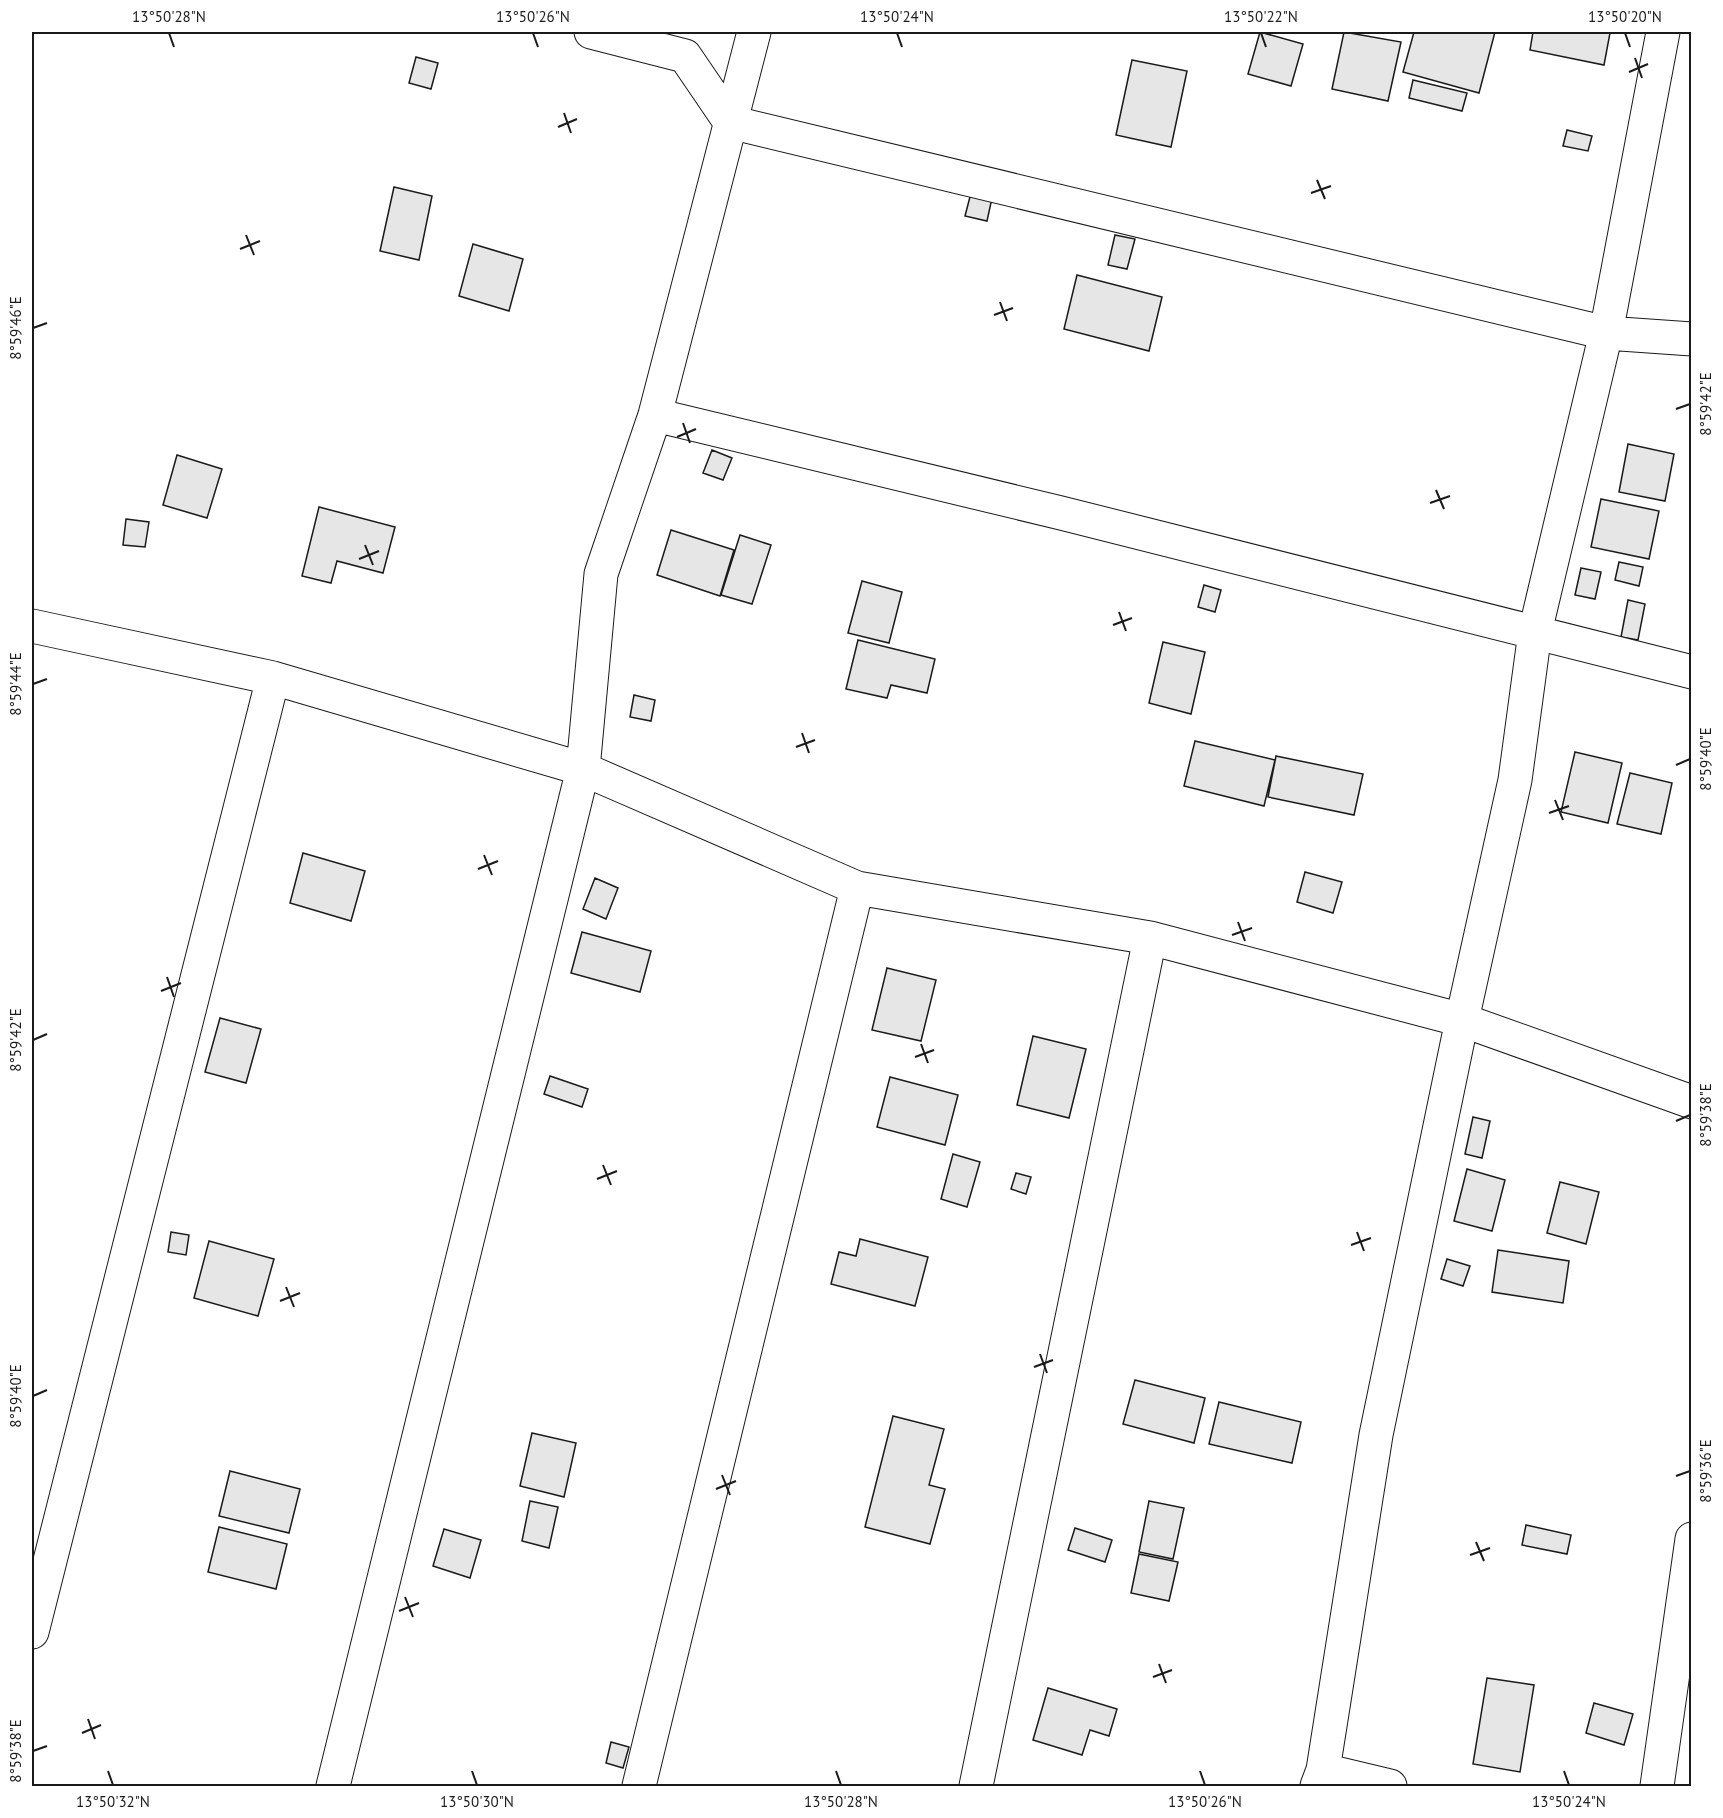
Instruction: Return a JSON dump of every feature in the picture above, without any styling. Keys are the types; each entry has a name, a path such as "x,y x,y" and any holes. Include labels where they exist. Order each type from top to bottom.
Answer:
{"street":[{"path":"591,32 685,56 730,122 1606,333 1692,339"},
{"path":"333,1786 583,769 601,574 655,415 753,32"},
{"path":"1390,1786 1320,1778 1376,1435 1462,1020 1515,780 1535,632 1606,333 1663,32"},
{"path":"655,415 1692,672"},
{"path":"32,626 273,678 583,769 857,888 1150,938 1462,1020 1692,1102"},
{"path":"32,1632 273,678"},
{"path":"639,1786 857,888"},
{"path":"976,1786 1150,938"},
{"path":"1657,1786 1692,1539"}],"building":[{"path":"1260,32 1303,44 1291,86 1248,74"},
{"path":"1344,32 1401,42 1388,101 1332,89"},
{"path":"1414,32 1495,32 1479,93 1403,72"},
{"path":"1533,32 1610,33 1604,65 1530,50"},
{"path":"416,57 438,63 431,89 409,83"},
{"path":"1132,60 1187,71 1171,147 1116,135"},
{"path":"1413,80 1467,93 1462,111 1409,98"},
{"path":"1567,130 1592,136 1588,151 1563,146"},
{"path":"394,187 432,196 419,260 380,251"},
{"path":"971,193 992,198 987,221 965,216"},
{"path":"1115,235 1135,239 1127,269 1108,265"},
{"path":"473,244 523,259 509,311 459,296"},
{"path":"1077,275 1162,297 1149,351 1064,329"},
{"path":"1628,444 1674,454 1665,501 1619,492"},
{"path":"712,450 732,458 723,480 703,473"},
{"path":"177,455 222,469 207,518 163,505"},
{"path":"1601,499 1659,511 1649,559 1591,547"},
{"path":"319,507 395,527 383,573 337,561 331,583 302,576"},
{"path":"126,519 149,522 145,547 123,545"},
{"path":"671,530 734,550 720,596 657,575"},
{"path":"740,535 771,545 752,604 721,595"},
{"path":"1619,562 1643,567 1639,586 1615,580"},
{"path":"1581,568 1601,572 1595,599 1575,595"},
{"path":"862,581 902,592 889,643 848,633"},
{"path":"1204,585 1221,590 1215,612 1198,607"},
{"path":"1628,600 1645,604 1638,640 1621,637"},
{"path":"858,640 935,659 927,693 891,685 887,698 846,689"},
{"path":"1163,642 1205,652 1191,714 1149,703"},
{"path":"634,695 655,700 651,721 630,717"},
{"path":"1195,741 1275,760 1264,806 1184,786"},
{"path":"1575,752 1622,763 1608,823 1561,812"},
{"path":"1276,756 1363,774 1354,815 1268,797"},
{"path":"1630,773 1672,783 1661,834 1617,824"},
{"path":"303,853 365,871 351,921 290,903"},
{"path":"1305,872 1342,882 1333,913 1297,902"},
{"path":"595,878 618,888 606,919 583,909"},
{"path":"582,932 651,951 640,992 571,973"},
{"path":"887,968 936,980 921,1041 872,1030"},
{"path":"220,1018 261,1029 246,1083 205,1072"},
{"path":"1033,1036 1086,1049 1069,1118 1017,1105"},
{"path":"550,1076 588,1089 582,1107 544,1094"},
{"path":"890,1077 958,1095 945,1145 877,1127"},
{"path":"1473,1117 1490,1121 1482,1158 1465,1154"},
{"path":"953,1154 980,1162 967,1207 941,1199"},
{"path":"1467,1169 1505,1180 1492,1231 1454,1221"},
{"path":"1016,1173 1031,1177 1026,1194 1011,1189"},
{"path":"1560,1182 1599,1192 1586,1244 1547,1233"},
{"path":"171,1232 189,1235 186,1255 168,1252"},
{"path":"860,1239 928,1257 915,1306 831,1284 839,1252 856,1256"},
{"path":"209,1241 274,1259 258,1316 194,1298"},
{"path":"1498,1250 1569,1261 1563,1303 1492,1292"},
{"path":"1447,1259 1470,1266 1463,1286 1441,1279"},
{"path":"1135,1380 1205,1398 1194,1443 1123,1424"},
{"path":"1219,1402 1301,1422 1292,1463 1209,1444"},
{"path":"893,1416 944,1429 929,1485 945,1489 930,1544 865,1527"},
{"path":"532,1433 576,1443 564,1497 520,1486"},
{"path":"230,1471 300,1489 289,1533 219,1516"},
{"path":"530,1501 558,1507 549,1548 522,1541"},
{"path":"1149,1501 1184,1508 1173,1559 1139,1552"},
{"path":"1526,1525 1571,1535 1567,1554 1522,1545"},
{"path":"219,1527 287,1544 276,1589 208,1572"},
{"path":"1075,1528 1112,1540 1105,1562 1068,1550"},
{"path":"444,1529 481,1540 470,1578 433,1566"},
{"path":"1139,1554 1178,1562 1169,1601 1131,1593"},
{"path":"1487,1678 1534,1685 1520,1772 1473,1764"},
{"path":"1048,1688 1117,1709 1109,1736 1090,1730 1082,1755 1033,1740"},
{"path":"1594,1703 1633,1714 1624,1745 1586,1733"},
{"path":"611,1742 629,1747 623,1768 606,1763"}]}
